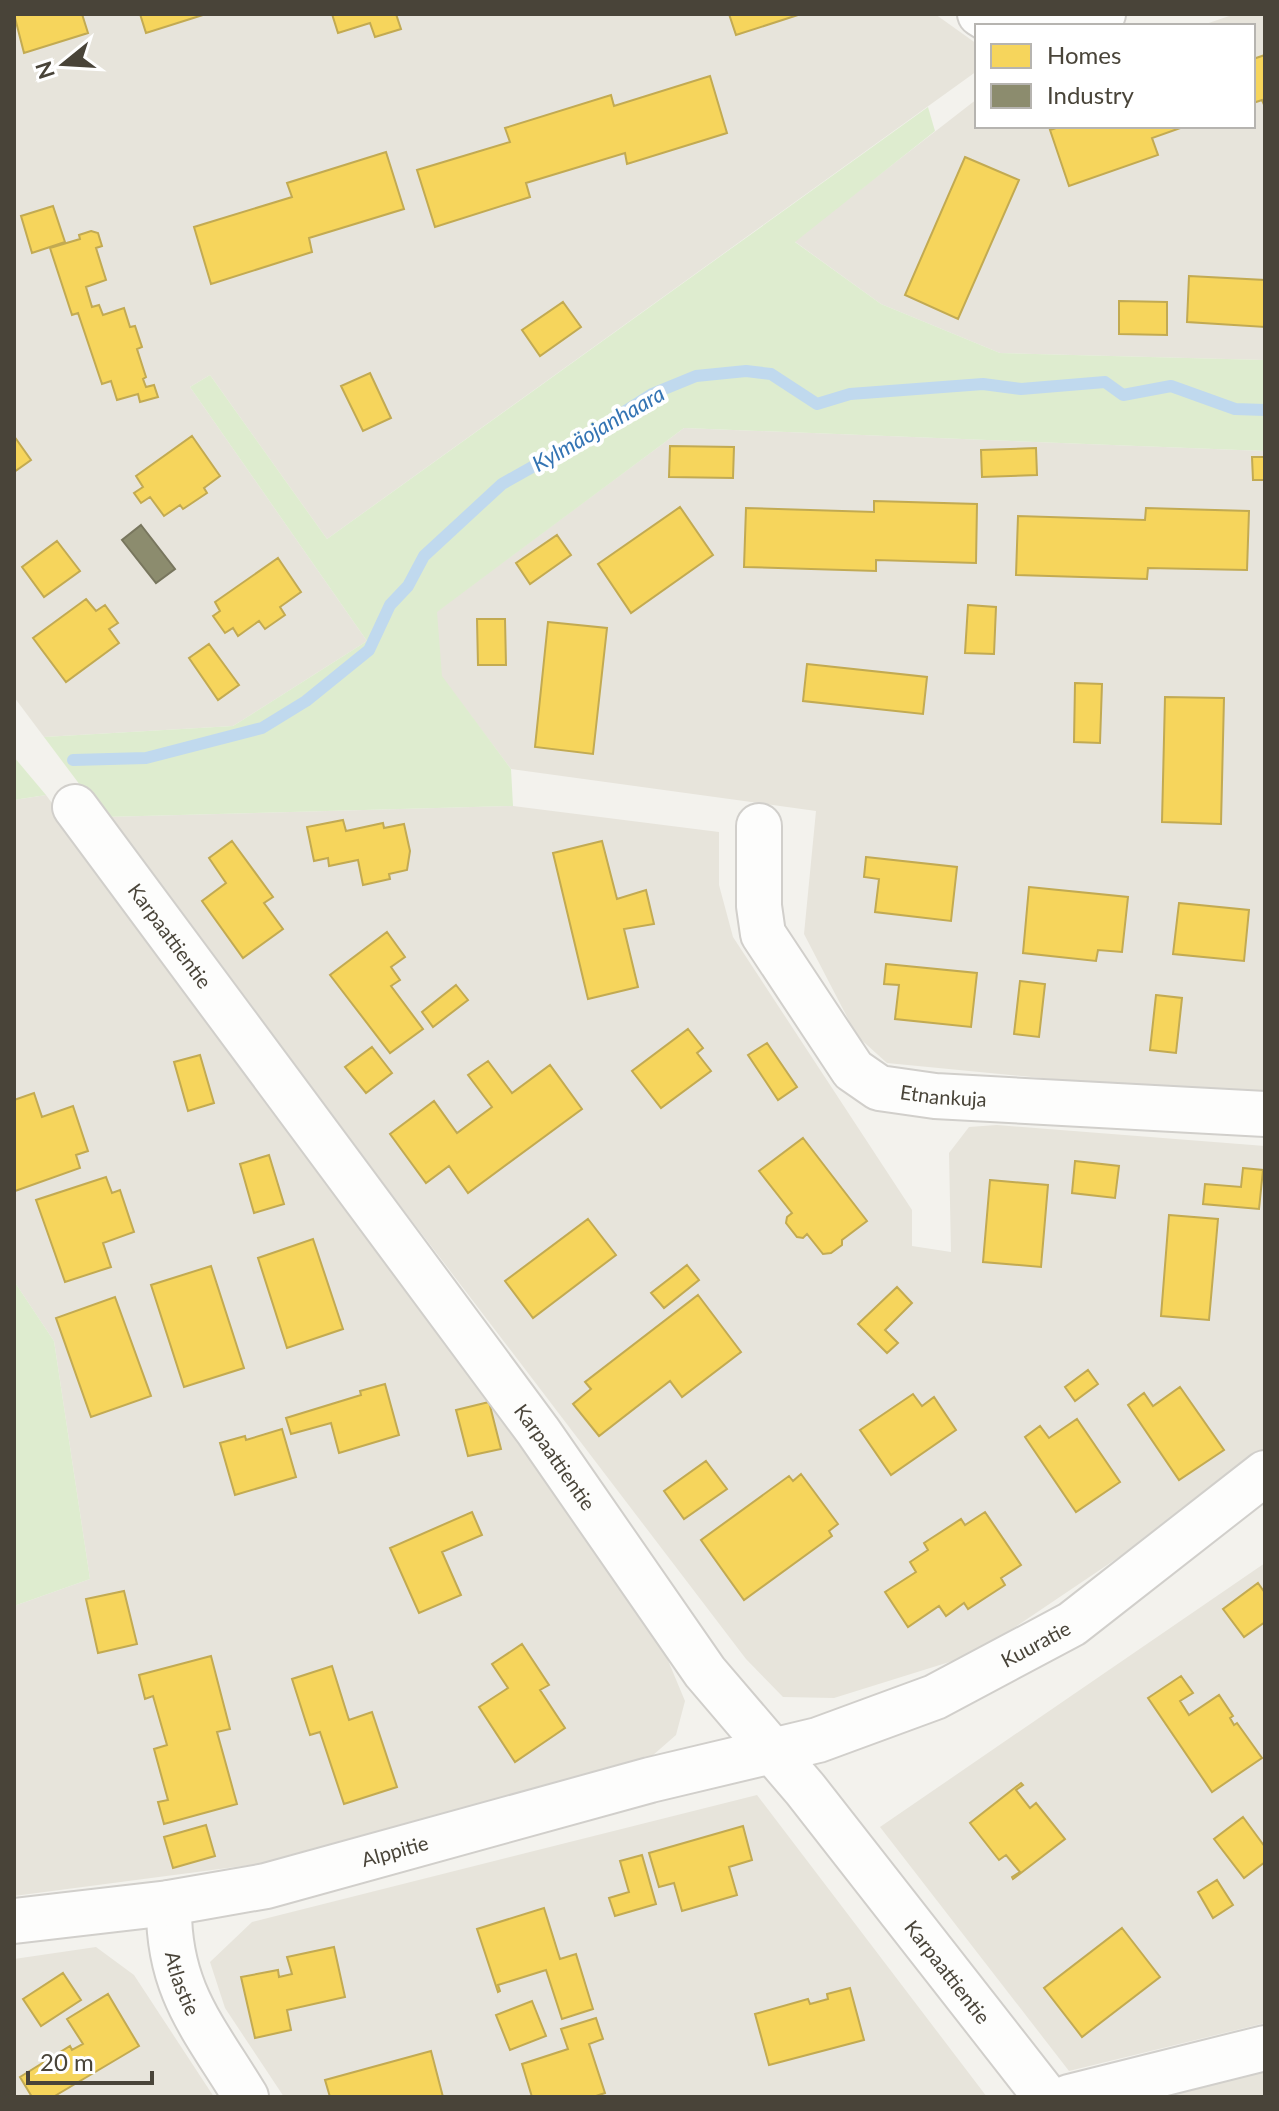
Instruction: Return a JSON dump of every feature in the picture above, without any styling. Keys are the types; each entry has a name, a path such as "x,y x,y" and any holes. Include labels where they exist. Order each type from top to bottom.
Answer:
{"street":[{"path":"1034,24 1103,14"},
{"name":"Karpaattientie","path":"75,807 538,1431 705,1672 805,1789 1046,2097"},
{"name":"Etnankuja","path":"759,826 759,906 763,934 853,1070 879,1088 935,1096 1265,1114"},
{"name":"Kuuratie","path":"769,1750 818,1740 935,1697 1072,1624 1265,1473"},
{"name":"Alppitie","path":"14,1921 169,1903 266,1886 769,1750"},
{"name":"Atlastie","path":"169,1903 169,1932 175,1969 185,1997 246,2097"},
{"path":"1069,2097 1265,2048"}],"shaded area":[{"path":"14,14 935,14 975,43 975,72 327,539 210,375 190,387 367,641 233,726 44,737 14,697"},
{"path":"1235,14 1265,14 1265,360 1000,353 881,304 794,241 975,101 975,128 1255,128 1255,24 1206,24"},
{"path":"684,428 1265,451 1265,1095 1260,1099 887,1063 857,1036 804,934 816,811 511,769 441,676 436,612"},
{"path":"46,795 484,1389 667,1658 685,1701 676,1735 644,1763 266,1863 14,1896 14,1606 90,1579 54,1341 14,1281 14,800"},
{"path":"513,806 719,832 719,885 733,937 912,1210 912,1246 951,1252 949,1153 969,1127 997,1125 1265,1146 1265,1450 1257,1464 975,1654 834,1698 783,1697 746,1659 104,817"},
{"path":"1265,1563 1265,2023 1069,2071 880,1827"},
{"path":"757,1795 987,2097 284,2097 225,2008 210,1962 252,1922"},
{"path":"96,1947 134,1975 214,2097 14,2097 14,1959"},
{"path":"1265,2069 1265,2097 1152,2097"}],"green space":[{"path":"928,107 935,131 795,242 881,304 1000,353 1265,360 1265,451 684,428 437,612 442,676 511,769 513,806 104,817 44,737 233,726 367,641 190,387 210,375 327,539"},
{"path":"14,757 46,795 14,800"},
{"path":"14,1281 54,1341 90,1579 14,1606"}],"building: Homes":[{"path":"14,14 82,14 88,33 24,53"},
{"path":"140,14 206,14 146,33"},
{"path":"332,14 396,14 401,29 375,37 370,23 338,33"},
{"path":"729,14 801,14 736,35"},
{"path":"1265,55 1265,107 1262,100 1255,102 1255,58"},
{"path":"710,76 727,133 627,164 625,153 526,183 530,197 435,227 417,170 510,142 505,128 611,95 614,106"},
{"path":"1180,128 1152,138 1158,155 1069,186 1050,130"},
{"path":"386,152 404,209 309,238 312,252 211,284 194,227 292,197 287,183"},
{"path":"965,157 1019,180 958,319 905,295"},
{"path":"53,206 65,242 32,253 21,216"},
{"path":"91,231 98,233 102,246 96,248 106,280 86,287 92,307 99,305 103,315 124,308 130,327 135,326 142,347 137,349 146,387 154,385 158,397 140,402 138,394 117,400 111,381 102,384 78,313 72,315 50,248 80,239 79,235"},
{"path":"1189,276 1265,280 1265,327 1187,322"},
{"path":"1119,301 1167,302 1167,335 1119,334"},
{"path":"563,302 581,327 540,356 522,330"},
{"path":"370,373 391,418 363,431 341,386"},
{"path":"14,436 31,460 14,472"},
{"path":"192,436 220,476 204,488 207,493 183,509 180,505 164,516 150,497 141,503 134,493 143,487 136,476"},
{"path":"670,446 734,447 733,478 669,477"},
{"path":"1036,448 1037,475 982,477 981,450"},
{"path":"1252,457 1265,457 1265,480 1253,480"},
{"path":"874,501 977,504 976,563 876,560 876,571 744,567 746,508 874,512"},
{"path":"680,507 713,555 631,613 598,564"},
{"path":"1146,508 1249,511 1247,570 1148,568 1147,579 1016,575 1018,516 1145,520"},
{"path":"557,535 571,555 530,584 516,563"},
{"path":"57,541 80,571 44,597 22,567"},
{"path":"278,558 301,592 280,607 285,615 265,629 259,621 238,636 233,628 225,633 213,616 220,611 215,602"},
{"path":"86,599 96,611 105,605 118,623 109,629 119,643 66,682 33,638"},
{"path":"968,605 996,607 994,654 965,653"},
{"path":"477,619 505,619 506,665 478,665"},
{"path":"548,622 607,628 593,754 535,747"},
{"path":"209,644 239,685 218,700 189,658"},
{"path":"807,664 927,677 923,714 803,701"},
{"path":"1075,683 1102,684 1100,743 1074,742"},
{"path":"1165,697 1224,698 1221,824 1162,822"},
{"path":"343,820 346,831 383,823 384,828 404,824 410,851 407,870 389,874 390,879 363,885 358,860 329,866 328,858 314,861 307,827"},
{"path":"232,841 273,897 264,903 283,929 243,958 202,901 226,883 209,858"},
{"path":"602,841 617,899 646,890 654,924 624,929 638,987 588,999 553,853"},
{"path":"866,857 957,867 951,921 875,912 879,879 864,877"},
{"path":"1029,887 1128,897 1122,952 1098,950 1096,961 1023,953"},
{"path":"1179,903 1249,910 1244,961 1173,954"},
{"path":"387,932 405,957 391,967 400,980 391,986 423,1029 390,1053 330,975"},
{"path":"886,964 977,973 971,1027 895,1019 899,985 884,984"},
{"path":"1020,981 1045,984 1039,1037 1014,1034"},
{"path":"456,985 468,1000 433,1027 422,1012"},
{"path":"1156,995 1182,998 1176,1053 1150,1050"},
{"path":"688,1029 703,1048 697,1053 711,1071 661,1108 632,1071"},
{"path":"767,1043 797,1087 778,1100 748,1055"},
{"path":"372,1047 392,1073 366,1093 345,1067"},
{"path":"200,1055 214,1103 188,1111 174,1062"},
{"path":"488,1061 512,1093 550,1065 582,1109 468,1193 449,1166 426,1183 390,1134 434,1101 457,1133 492,1107 468,1075"},
{"path":"34,1093 42,1117 73,1106 88,1151 76,1155 80,1168 15,1191 14,1100"},
{"path":"803,1138 867,1221 842,1240 842,1245 831,1253 823,1254 807,1234 803,1238 797,1237 786,1223 792,1213 759,1171"},
{"path":"269,1155 284,1204 254,1213 240,1164"},
{"path":"1075,1161 1119,1166 1115,1198 1072,1193"},
{"path":"1243,1168 1263,1170 1259,1209 1203,1204 1205,1184 1241,1187"},
{"path":"106,1177 112,1193 120,1190 134,1232 103,1243 111,1267 65,1282 36,1200"},
{"path":"990,1180 1048,1185 1041,1267 983,1262"},
{"path":"1169,1215 1218,1219 1209,1320 1161,1316"},
{"path":"588,1219 616,1255 533,1318 505,1281"},
{"path":"313,1239 343,1329 287,1348 258,1258"},
{"path":"687,1265 699,1280 664,1308 651,1293"},
{"path":"211,1266 244,1368 184,1387 151,1285"},
{"path":"897,1287 912,1303 885,1330 898,1343 887,1353 858,1324"},
{"path":"698,1295 741,1352 682,1397 670,1381 599,1436 573,1404 591,1389 585,1382"},
{"path":"115,1297 151,1396 91,1417 56,1318"},
{"path":"1088,1370 1098,1384 1075,1401 1065,1387"},
{"path":"385,1384 399,1435 339,1453 331,1423 291,1434 286,1418 361,1395 360,1391"},
{"path":"1180,1387 1224,1450 1179,1480 1128,1405 1144,1393 1153,1406"},
{"path":"913,1394 922,1406 934,1397 956,1430 891,1475 860,1430"},
{"path":"489,1402 501,1449 468,1456 456,1410"},
{"path":"1077,1419 1120,1482 1076,1512 1025,1437 1040,1426 1049,1438"},
{"path":"282,1429 296,1477 235,1495 220,1443 245,1436 246,1440"},
{"path":"706,1461 727,1489 684,1519 664,1491"},
{"path":"801,1474 838,1524 829,1531 832,1536 744,1600 701,1540 789,1476 793,1481"},
{"path":"472,1512 482,1535 442,1552 461,1595 419,1613 390,1548"},
{"path":"985,1512 1021,1565 1001,1578 1005,1585 968,1609 964,1603 946,1616 939,1606 908,1627 885,1592 916,1572 910,1562 928,1550 924,1543 961,1519 965,1525"},
{"path":"1258,1583 1265,1593 1265,1622 1244,1637 1223,1609"},
{"path":"124,1591 137,1644 98,1653 86,1599"},
{"path":"522,1644 549,1685 540,1690 565,1728 515,1762 479,1707 508,1688 492,1664"},
{"path":"211,1656 230,1729 217,1732 237,1804 164,1824 158,1802 168,1800 154,1749 167,1745 153,1696 145,1699 139,1675"},
{"path":"332,1666 349,1720 372,1712 397,1787 344,1804 320,1732 310,1735 292,1679"},
{"path":"1181,1676 1193,1693 1180,1701 1189,1715 1219,1695 1233,1716 1230,1718 1234,1725 1237,1723 1262,1758 1212,1792 1148,1698"},
{"path":"1021,1783 1023,1785 1016,1790 1030,1808 1036,1803 1065,1839 1013,1879 1020,1872 1006,1855 999,1860 970,1823"},
{"path":"1243,1817 1265,1847 1265,1862 1244,1878 1214,1839"},
{"path":"206,1825 215,1856 173,1868 164,1837"},
{"path":"743,1826 752,1860 729,1867 737,1895 682,1911 674,1883 659,1887 649,1853"},
{"path":"642,1855 656,1904 615,1916 609,1898 629,1892 620,1861"},
{"path":"1217,1880 1233,1905 1213,1918 1198,1892"},
{"path":"544,1908 560,1959 576,1954 593,2009 562,2019 546,1970 498,1985 498,1992 477,1929"},
{"path":"1122,1928 1160,1977 1082,2037 1044,1988"},
{"path":"334,1947 345,1997 287,2010 291,2030 255,2038 241,1977 278,1970 279,1977 292,1974 287,1957"},
{"path":"63,1973 81,2000 41,2026 23,1999"},
{"path":"850,1988 864,2040 769,2065 755,2014 808,1999 810,2004 828,1999 827,1994"},
{"path":"108,1994 139,2046 53,2097 32,2097 20,2077 70,2046 72,2050 83,2044 67,2019"},
{"path":"532,2001 546,2036 510,2050 496,2015"},
{"path":"596,2018 603,2039 589,2044 605,2093 593,2097 532,2097 522,2064 568,2049 561,2029"},
{"path":"431,2051 443,2097 330,2097 325,2080"}],"building: Industry":[{"path":"141,525 175,569 156,583 122,540"}],"waterway":[{"name":"Kylmäojanhaara","path":"73,760 146,758 262,728 306,701 369,650 390,605 408,586 424,556 502,484 582,439 652,394 696,376 746,371 771,374 817,404 850,394 983,384 1021,389 1105,382 1123,395 1171,386 1235,409 1265,410"}]}
